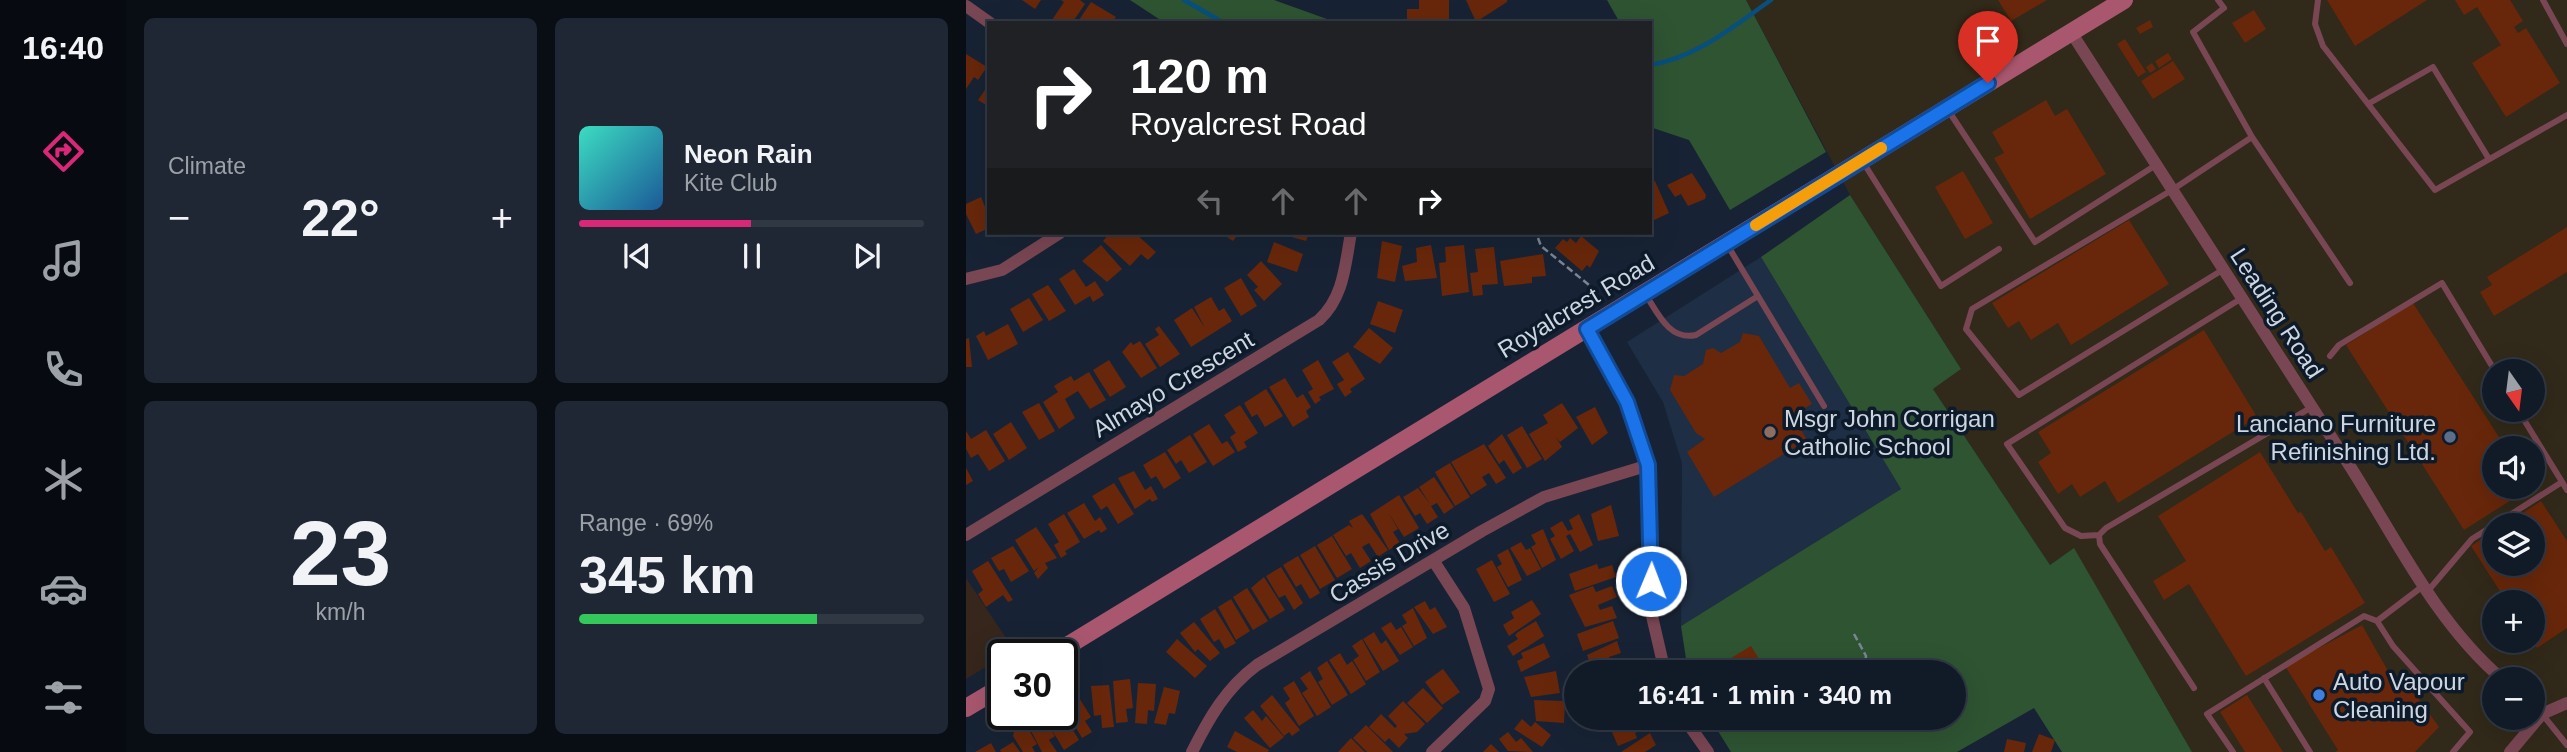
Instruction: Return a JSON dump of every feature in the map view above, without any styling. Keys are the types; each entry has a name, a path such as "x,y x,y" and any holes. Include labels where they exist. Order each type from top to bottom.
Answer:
{"street":[{"name":"Royalcrest Road","path":"1078,639 2118,2"},
{"path":"966,6 987,21"},
{"name":"Leading Road","path":"2071,33 2312,407 2425,589 2488,667"},
{"path":"966,279 1002,270 1057,235"},
{"name":"Almayo Crescent","path":"966,535 1319,320 1334,306 1341,288 1351,235"},
{"path":"1587,329 1627,402 1648,465 1652,616 1662,660"},
{"name":"Cassis Drive","path":"1192,752 1216,708 1240,678 1433,560 1544,497 1648,465"},
{"path":"1432,752 1485,701 1489,689 1464,608 1433,560"},
{"path":"966,709 987,696"},
{"path":"2545,708 2567,702"},
{"path":"1692,730 1708,752"},
{"path":"2510,752 2524,730"}],"lane":[{"path":"2218,0 2224,8 2193,32 2252,137 2350,282"},
{"path":"2318,0 2315,24 2323,46 2435,190 2567,115"},
{"path":"2543,0 2567,44"},
{"path":"2368,104 2433,67 2489,159"},
{"path":"1947,109 2035,242 2156,165"},
{"path":"2224,269 2018,395 1966,329 1972,309 2172,190 2252,137"},
{"path":"1862,160 1941,286 1999,249"},
{"path":"1727,243 1824,406"},
{"path":"2330,356 2339,345 2442,283 2488,359"},
{"path":"1644,293 1664,323 1687,337 1696,335 1758,296"},
{"path":"2242,298 2007,444 2065,528 2081,536 2099,535 2312,407"},
{"path":"2525,422 2567,491"},
{"path":"2377,621 2425,589 2472,539 2562,482"},
{"path":"2099,535 2101,544 2193,688"},
{"path":"2233,752 2207,714 2364,616 2377,621 2393,646 2470,732 2453,752"},
{"path":"2264,678 2310,752"},
{"path":"2545,719 2567,745"}],"path":[{"path":"1538,238 1541,246 1594,289 1597,308"},
{"path":"1854,634 1866,660"}],"shaded area":[{"path":"1746,0 2567,0 2567,752 2192,752 2074,549 2050,565 1933,389 1961,369 1850,195"},
{"name":"Msgr John Corrigan Catholic School","path":"1761,257 1901,489 1681,626 1682,463 1663,402 1627,342"},
{"path":"966,578 1007,639 987,639 987,666 966,679"}],"green space":[{"path":"1130,0 1274,0 1332,21 1162,21"},
{"path":"1607,0 1746,0 1826,152 1730,210 1689,140 1652,128 1652,21 1619,21"},
{"path":"1850,195 1961,369 1933,389 2050,565 2074,548 2192,752 2062,752 2034,708 1957,752 1731,752 1717,730 1966,730 1966,660 1686,660 1681,626 1901,489 1761,257"}],"building":[{"path":"1022,0 1041,0 1035,9"},
{"path":"1061,0 1080,0 1085,4 1073,21 1052,20 1064,2"},
{"path":"1419,0 1449,0 1449,21 1407,21 1407,9 1419,9"},
{"path":"1466,0 1507,0 1507,2 1476,21"},
{"path":"1998,0 2047,0 2011,21"},
{"path":"2327,0 2427,0 2355,46"},
{"path":"2455,0 2510,0 2523,21 2514,27 2518,33 2526,28 2560,83 2506,117 2472,63 2501,45 2477,7 2464,15"},
{"path":"1091,2 1116,17 1113,21 1078,21"},
{"path":"2254,10 2266,29 2245,43 2232,23"},
{"path":"2150,20 2153,27 2140,34 2136,28"},
{"path":"2125,39 2146,72 2138,77 2117,44"},
{"path":"2168,53 2172,59 2159,68 2155,61"},
{"path":"966,54 987,67 978,80 974,77 966,89"},
{"path":"2173,61 2185,79 2153,99 2141,81"},
{"path":"2152,63 2156,69 2150,73 2146,67"},
{"path":"987,87 987,106 978,100"},
{"path":"2046,100 2055,116 2067,109 2106,174 2030,219 1994,158 2004,153 1992,132"},
{"path":"1963,171 1993,223 1965,239 1935,187"},
{"path":"1692,173 1706,195 1705,199 1688,206 1681,194 1675,197 1667,185"},
{"path":"1655,181 1669,213 1652,221 1652,182"},
{"path":"981,197 987,212 987,229 976,234 966,214 966,204"},
{"path":"2129,220 2169,284 2071,345 2058,323 2031,340 2019,321 2008,328 1992,303"},
{"path":"2567,227 2567,272 2494,316 2480,292 2492,285 2487,277"},
{"path":"1108,235 1137,235 1156,252 1148,260 1141,254 1130,266 1103,241"},
{"path":"1224,235 1238,235 1233,241"},
{"path":"1284,235 1308,235 1306,241"},
{"path":"1581,236 1599,251 1590,268 1587,265 1582,271 1555,248 1563,239 1567,242 1570,238 1576,243"},
{"path":"1382,241 1402,246 1395,282 1377,278"},
{"path":"1274,242 1303,254 1297,272 1267,262"},
{"path":"1101,245 1122,269 1107,282 1082,261"},
{"path":"1431,245 1437,278 1405,281 1402,266 1417,262 1416,248"},
{"path":"1464,245 1469,292 1442,296 1439,263 1446,262 1445,247"},
{"path":"1494,247 1498,284 1482,285 1483,295 1473,296 1470,273 1478,272 1475,249"},
{"path":"1543,254 1546,276 1532,277 1532,283 1504,286 1500,261"},
{"path":"1261,261 1282,284 1264,301 1254,290 1258,287 1247,275"},
{"path":"1074,269 1086,287 1095,281 1104,295 1093,302 1090,296 1075,305 1059,279"},
{"path":"1241,278 1257,306 1241,316 1224,288"},
{"path":"1048,285 1066,311 1049,321 1032,294"},
{"path":"1211,297 1219,311 1224,308 1232,321 1191,347 1174,320 1192,308 1205,328 1194,307"},
{"path":"1029,298 1043,320 1023,332 1010,309"},
{"path":"1378,301 1403,310 1395,333 1370,324"},
{"path":"2413,303 2482,411 2482,422 2489,422 2498,436 2482,436 2482,499 2513,499 2491,513 2482,513 2482,519 2464,530 2346,345"},
{"path":"1008,324 1018,344 988,360 976,336 984,331 986,336"},
{"path":"1159,326 1180,354 1160,367 1145,344 1159,335 1155,329"},
{"path":"1369,328 1393,348 1380,364 1353,347"},
{"path":"2204,330 2257,417 2118,503 2105,481 2080,497 2072,484 2058,494 2038,462 2051,453 2038,432"},
{"path":"1743,333 1759,336 1790,388 1799,383 1812,404 1793,415 1807,440 1714,497 1687,452 1705,439 1696,433 1670,390 1674,375 1684,376 1703,364 1706,350 1713,348 1721,353 1740,342"},
{"path":"969,338 972,367 966,367 966,339"},
{"path":"1140,341 1157,368 1141,378 1122,352 1131,342 1133,345"},
{"path":"1348,352 1365,379 1350,389 1352,392 1345,397 1337,384 1344,380 1332,362"},
{"path":"1109,360 1126,387 1110,397 1093,370"},
{"path":"1318,360 1334,389 1319,397 1321,400 1315,404 1308,392 1313,389 1302,370"},
{"path":"1089,372 1106,400 1090,409 1078,391 1065,399 1075,418 1059,429 1043,402 1058,392 1054,386 1071,376 1074,381"},
{"path":"1285,378 1297,398 1303,394 1311,407 1306,411 1309,417 1293,427 1269,387"},
{"path":"1266,389 1283,416 1265,427 1257,414 1252,417 1244,403"},
{"path":"1039,403 1055,431 1039,440 1022,412"},
{"path":"1562,403 1578,428 1560,442 1556,437 1562,447 1545,461 1529,434 1548,423 1543,415"},
{"path":"1240,405 1258,433 1244,442 1247,447 1238,452 1230,437 1236,433 1224,415"},
{"path":"1595,407 1608,433 1592,445 1576,417"},
{"path":"1011,422 1027,448 1009,460 993,434"},
{"path":"1209,424 1222,444 1227,441 1235,452 1213,466 1193,434"},
{"path":"1522,426 1542,459 1527,468 1507,435"},
{"path":"986,430 1005,461 989,471 978,454 971,458 966,449 966,431 971,439"},
{"path":"1502,434 1522,468 1513,474 1504,460 1499,464 1488,446"},
{"path":"1190,435 1207,462 1189,473 1181,460 1176,464 1167,450"},
{"path":"1484,444 1506,478 1496,484 1489,473 1482,477 1487,485 1471,495 1451,462"},
{"path":"1165,452 1181,478 1164,489 1156,476 1151,479 1143,465"},
{"path":"2260,452 2325,551 2331,547 2365,603 2246,676 2189,584 2164,600 2153,581 2186,561 2158,516"},
{"path":"1450,463 1470,497 1455,506 1435,472"},
{"path":"966,468 973,481 966,485"},
{"path":"1134,471 1145,490 1151,486 1158,499 1152,502 1150,499 1135,509 1118,478"},
{"path":"1434,477 1454,507 1444,514 1437,503 1431,506 1438,517 1427,524 1420,513 1415,516 1403,497 1418,488 1430,504 1419,487"},
{"path":"1114,483 1134,514 1118,524 1107,506 1101,510 1092,496"},
{"path":"1399,495 1419,528 1404,537 1387,511 1398,529 1393,532 1400,543 1389,550 1370,514"},
{"path":"2541,501 2567,541 2567,628 2545,643 2545,590 2499,590 2490,576 2545,576 2545,513 2522,513"},
{"path":"1084,503 1095,521 1100,517 1107,529 1101,533 1099,530 1084,539 1067,513"},
{"path":"1611,505 1619,536 1598,541 1591,514"},
{"path":"1064,514 1080,542 1065,551 1067,554 1061,558 1054,545 1059,542 1048,524"},
{"path":"1362,514 1388,550 1378,557 1369,543 1362,547 1371,561 1360,568 1351,553 1346,556 1333,535 1349,525 1353,528 1349,521"},
{"path":"1579,514 1593,545 1580,552 1570,534 1566,536 1574,551 1561,559 1550,539 1555,536 1550,528 1562,521 1568,531 1573,529 1569,520"},
{"path":"1036,527 1057,558 1045,563 1048,568 1038,579 1034,573 1039,567 1034,571 1015,540"},
{"path":"1543,529 1556,560 1542,568 1531,547 1536,544 1531,535"},
{"path":"1332,536 1352,569 1337,578 1317,545"},
{"path":"2482,539 2482,563 2471,546"},
{"path":"1521,542 1526,550 1530,548 1541,569 1527,576 1510,548"},
{"path":"1013,546 1029,571 1011,582 1004,569 999,571 991,558"},
{"path":"1315,546 1335,580 1320,589 1300,555"},
{"path":"1508,549 1522,580 1508,587 1497,567 1502,564 1497,555"},
{"path":"1298,556 1320,593 1310,599 1301,584 1296,587 1283,565"},
{"path":"1492,560 1510,594 1494,602 1476,569"},
{"path":"988,561 1013,600 1008,602 1003,595 986,607 978,594 983,590 972,571"},
{"path":"1597,564 1599,569 1612,565 1616,577 1575,591 1569,574"},
{"path":"1281,567 1303,603 1294,610 1285,595 1279,598 1266,576"},
{"path":"1264,577 1285,610 1270,619 1251,588"},
{"path":"1593,586 1596,592 1612,586 1617,597 1598,605 1600,610 1612,606 1617,618 1585,627 1569,595"},
{"path":"1247,588 1268,621 1253,630 1233,597"},
{"path":"1231,599 1250,631 1236,640 1218,607"},
{"path":"1532,600 1541,614 1509,636 1503,625 1514,618 1511,612"},
{"path":"1425,601 1430,610 1435,607 1447,627 1433,634 1414,607"},
{"path":"1413,608 1427,638 1414,646 1402,626 1407,623 1402,615"},
{"path":"1215,609 1236,643 1225,649 1219,639 1214,642 1200,619"},
{"path":"1536,621 1544,636 1513,656 1507,646 1518,639 1515,635 1518,632"},
{"path":"1613,621 1619,638 1583,651 1577,634"},
{"path":"1194,622 1220,653 1210,661 1198,649 1195,652 1180,633"},
{"path":"1391,622 1396,630 1401,627 1413,647 1400,655 1381,628"},
{"path":"2362,625 2388,671 2416,695 2439,727 2415,752 2335,752 2338,750 2285,666"},
{"path":"1374,632 1381,644 1386,640 1399,661 1383,671 1363,639"},
{"path":"1177,639 1207,666 1195,678 1166,652"},
{"path":"1362,639 1380,672 1366,681 1353,660 1359,656 1352,646"},
{"path":"1617,641 1621,653 1609,657 1610,660 1589,660 1587,655"},
{"path":"1544,643 1550,657 1521,672 1517,661 1523,658 1521,653"},
{"path":"1751,646 1760,660 1732,660 1731,658"},
{"path":"1340,653 1347,665 1352,661 1366,684 1351,694 1329,660"},
{"path":"1327,661 1348,695 1332,705 1318,682 1323,679 1317,668"},
{"path":"1443,669 1460,692 1442,705 1425,682"},
{"path":"1310,671 1331,707 1317,716 1302,693 1308,689 1300,678"},
{"path":"1556,671 1560,693 1531,697 1524,677"},
{"path":"1130,679 1133,708 1126,709 1128,722 1116,723 1113,681"},
{"path":"1294,681 1314,716 1299,726 1285,703 1290,699 1283,688"},
{"path":"1138,683 1156,684 1154,711 1148,710 1147,724 1135,723"},
{"path":"1109,685 1114,727 1102,728 1101,715 1094,716 1091,686"},
{"path":"1164,687 1180,691 1175,714 1169,713 1166,725 1154,723"},
{"path":"1423,688 1443,708 1427,723 1407,703"},
{"path":"1272,695 1300,730 1292,736 1289,732 1284,736 1260,706"},
{"path":"2247,695 2283,752 2245,752 2220,712"},
{"path":"1078,696 1091,717 1085,721 1092,732 1082,738 1077,730"},
{"path":"1534,700 1564,701 1564,723 1536,721"},
{"path":"1403,701 1425,724 1417,732 1404,734 1408,738 1399,748 1389,738 1385,742 1369,727 1381,714 1395,728 1397,726 1388,716"},
{"path":"1253,710 1262,721 1266,716 1284,737 1270,748 1244,718"},
{"path":"1522,719 1531,727 1535,722 1551,735 1542,747 1514,729"},
{"path":"1366,725 1393,752 1367,752 1353,738"},
{"path":"1029,730 1037,744 1032,747 1035,752 1023,752 1013,736 1014,732"},
{"path":"1031,730 1051,730 1055,736 1049,740 1057,752 1042,752"},
{"path":"1052,730 1073,730 1079,740 1064,750"},
{"path":"1642,730 1635,733 1637,738 1618,746 1612,732"},
{"path":"1235,731 1269,750 1268,752 1237,752 1227,747"},
{"path":"1508,732 1516,742 1521,738 1533,752 1508,751 1499,739"},
{"path":"1650,733 1656,745 1645,752 1621,752"},
{"path":"2039,734 2055,740 2051,752 2032,752"},
{"path":"1351,738 1365,752 1338,752"},
{"path":"2007,739 2026,743 2024,752 2004,752"},
{"path":"1013,742 1020,752 1001,752 1000,750"},
{"path":"991,743 996,752 975,752"},
{"path":"1491,744 1499,752 1483,752"}],"waterway":[{"path":"1184,0 1221,21"},
{"path":"1652,65 1683,56 1699,48 1771,0"}],"slow traffic":[{"path":"1756,225 1881,148"}],"place":[{"name":"Msgr John Corrigan Catholic School","path":"1770,432"},
{"name":"Lanciano Furniture Refinishing Ltd.","path":"2450,437"},
{"name":"Auto Vapour Cleaning","path":"2319,695"}],"route":[{"path":"1651,581 1652,527 1648,465 1627,402 1587,329 1988,83"}]}
